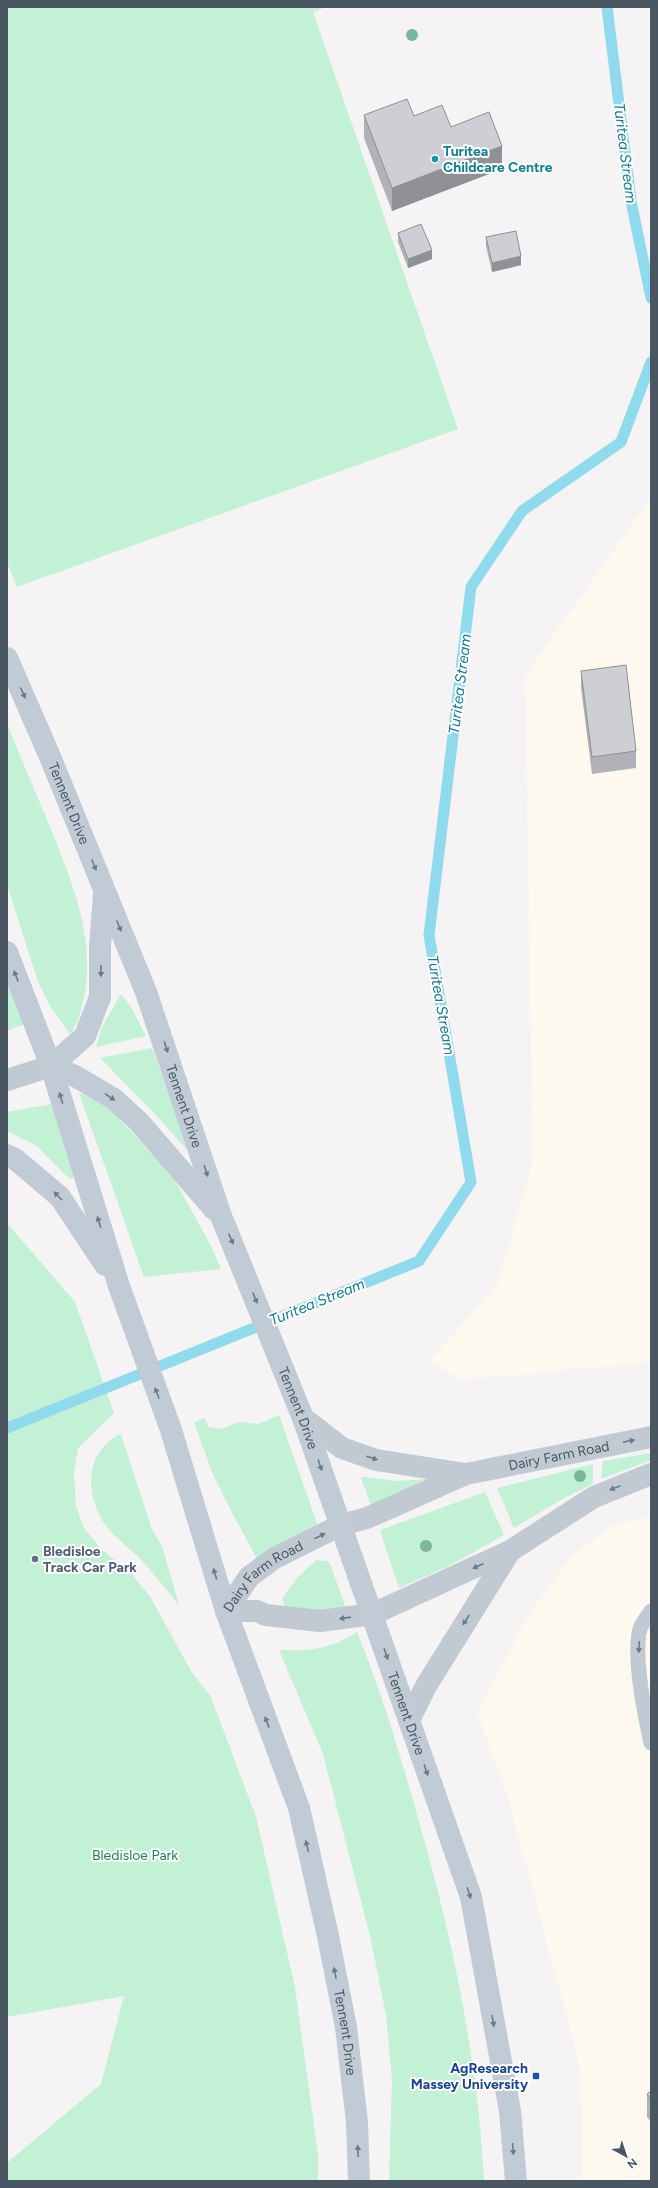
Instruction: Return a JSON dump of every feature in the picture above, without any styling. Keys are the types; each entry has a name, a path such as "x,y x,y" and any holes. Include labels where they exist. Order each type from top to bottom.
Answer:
{"main road":[{"name":"Tennent Drive","path":"7,658 51,759 158,1025 221,1216 300,1410 373,1614 470,1898 510,2111 516,2181"},
{"path":"104,890 100,947 100,997 85,1036 51,1066 75,1076 114,1098 139,1122 221,1216"},
{"name":"Tennent Drive","path":"7,952 51,1066 119,1286 171,1430 226,1612 299,1808 328,1936 346,2027 357,2122 359,2181"},
{"path":"7,1154 60,1197 119,1286"}],"street":[{"path":"7,1080 51,1066"},
{"name":"Dairy Farm Road","path":"300,1410 342,1448 376,1460 466,1474"},
{"name":"Dairy Farm Road","path":"226,1612 249,1577 274,1559 341,1525 367,1518 466,1474 651,1436"},
{"name":"Dairy Farm Road","path":"226,1612 257,1611 266,1615 320,1622 373,1614 510,1551 594,1497 651,1474"},
{"name":"Dairy Farm Road","path":"409,1720 426,1686 510,1551"}],"lane":[{"path":"651,1611 640,1629 639,1658 644,1708 651,1743"}],"shaded area":[{"path":"651,498 651,1362 461,1380 429,1361 497,1286 533,1162 525,675"},
{"path":"651,1516 651,2181 582,2181 581,2070 508,1797 477,1712 531,1612 572,1555 613,1526"}],"green space":[{"path":"7,7 326,7 313,12 458,429 17,587 7,562"},
{"path":"7,724 73,886 84,930 87,952 87,975 84,998 77,1022 70,1034 50,1006 38,982 7,885"},
{"path":"7,968 25,1024 7,1031"},
{"path":"121,994 131,1007 146,1036 96,1047 101,1029"},
{"path":"152,1048 191,1154 156,1115 100,1058"},
{"path":"79,1093 92,1098 112,1111 173,1177 210,1244 221,1269 144,1277"},
{"path":"52,1104 74,1177 71,1180 37,1146 7,1131 7,1112"},
{"name":"Bledisloe Park","path":"7,1223 75,1302 114,1413 78,1448 74,1473 76,1506 84,1528 101,1549 130,1572 151,1598 191,1671 211,1697 256,1817 295,1987 318,2155 318,2181 7,2181 7,2163 101,2084 124,1996 7,2017"},
{"path":"279,1415 319,1529 259,1563 212,1472 194,1422 205,1418 208,1427 221,1429 239,1422 258,1424"},
{"path":"121,1434 152,1530 162,1546 179,1605 146,1565 109,1530 101,1518 96,1506 92,1494 92,1470 102,1449 110,1441"},
{"path":"651,1453 651,1460 601,1479 603,1461"},
{"path":"593,1464 593,1484 564,1498 514,1528 497,1488"},
{"path":"364,1477 397,1481 427,1479 428,1481 371,1505 361,1478"},
{"path":"485,1492 504,1535 449,1566 399,1588 380,1530"},
{"path":"316,1560 330,1563 346,1609 287,1612 282,1599 298,1577"},
{"path":"357,1632 376,1682 401,1759 435,1878 455,1964 476,2094 484,2181 389,2181 392,2080 386,2015 370,1936 323,1754 279,1650 320,1648 337,1643"}],"building":[{"path":"407,99 414,116 442,105 451,127 489,112 502,146 392,188 364,115"},
{"path":"421,224 432,250 408,259 398,233"},
{"path":"516,231 521,256 492,263 486,237"},
{"path":"626,665 636,751 592,757 581,671"},
{"path":"651,2091 651,2099 647,2094"}],"waterway":[{"name":"Turitea Stream","path":"607,7 631,201 651,298"},
{"name":"Turitea Stream","path":"7,1428 419,1261 471,1182 429,935 471,587 522,511 621,442 651,362"}],"place":[{"name":"Turitea Childcare Centre","path":"435,159"},
{"name":"Bledisloe Track Car Park","path":"35,1559"},
{"name":"AgResearch Massey University","path":"536,2076"}]}
